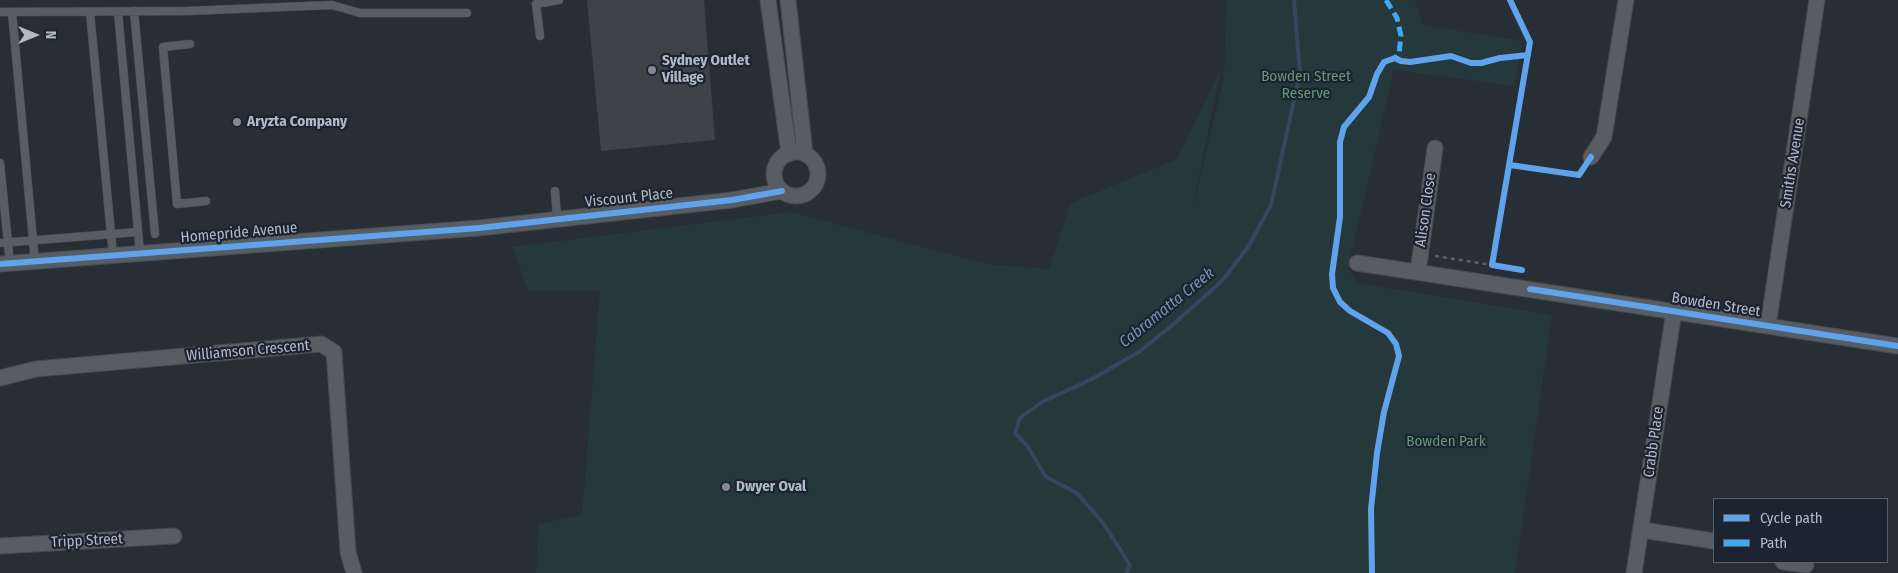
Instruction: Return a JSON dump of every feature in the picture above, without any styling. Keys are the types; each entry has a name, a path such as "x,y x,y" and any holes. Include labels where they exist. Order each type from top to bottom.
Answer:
{"street":[{"path":"768,0 789,154"},
{"path":"788,0 805,154 816,164 818,172 815,186 803,195 796,196 782,191 777,185 775,171 777,164 789,154 805,154"},
{"path":"1591,157 1604,137 1626,0"},
{"name":"Smiths Avenue","path":"1768,326 1817,0"},
{"name":"Alison Close","path":"1418,272 1435,148"},
{"name":"Viscount Place","path":"479,228 732,200 782,191"},
{"name":"Homepride Avenue","path":"5,264 479,228"},
{"name":"Bowden Street","path":"1358,263 1898,346"},
{"name":"Crabb Place","path":"1634,573 1674,311"},
{"name":"Williamson Crescent","path":"0,378 36,369 321,344 334,352 348,552 354,573"},
{"path":"1642,530 1713,540"},
{"name":"Tripp Street","path":"0,546 174,536"},
{"path":"1782,566 1806,565"}],"lane":[{"path":"540,36 536,4 559,0"},
{"path":"0,12 118,12 332,5 360,13 467,13"},
{"path":"134,11 155,234"},
{"path":"12,12 35,262"},
{"path":"90,12 113,255"},
{"path":"118,12 140,253"},
{"path":"190,44 162,47 177,204 206,201"},
{"path":"0,163 5,264"},
{"path":"555,191 557,218"},
{"path":"4,243 138,232"}],"path":[{"path":"1420,254 1496,266 1494,256"}],"green space":[{"path":"1226,0 1415,0 1423,25 1522,41 1515,86 1394,70 1348,268 1357,283 1552,315 1515,573 536,573 538,524 582,515 600,291 528,290 512,247 791,212 987,264 1049,269 1071,203 1177,159 1221,69 1191,216 1224,77"}],"building":[{"name":"Sydney Outlet Village","path":"587,0 704,0 715,140 601,151"}],"waterway":[{"name":"Cabramatta Creek","path":"1126,573 1130,565 1103,523 1077,493 1046,477 1028,447 1015,433 1020,418 1042,402 1092,379 1139,352 1222,281 1248,247 1271,205 1300,73 1294,0"}],"marked path":[{"path":"1386,0 1397,18 1401,36 1399,53 1395,58"}],"cycle path":[{"path":"1510,0 1530,42 1492,265 1522,270"},
{"path":"1372,573 1371,509 1377,453 1384,412 1399,356 1396,344 1388,333 1350,311 1340,302 1333,288 1332,274 1340,217 1340,142 1344,127 1369,97 1377,74 1384,62 1395,58 1410,62 1451,56 1471,63 1481,63 1500,58 1528,55"},
{"path":"1510,165 1579,175 1591,157"},
{"path":"0,264 479,228 732,200 782,191"},
{"path":"1530,289 1898,346"}],"place":[{"name":"Sydney Outlet Village","path":"652,70"},
{"name":"Aryzta Company","path":"237,122"},
{"name":"Dwyer Oval","path":"726,487"}],"park label":[{"name":"Bowden Street Reserve","path":"1306,86"},
{"name":"Bowden Park","path":"1446,442"}]}
